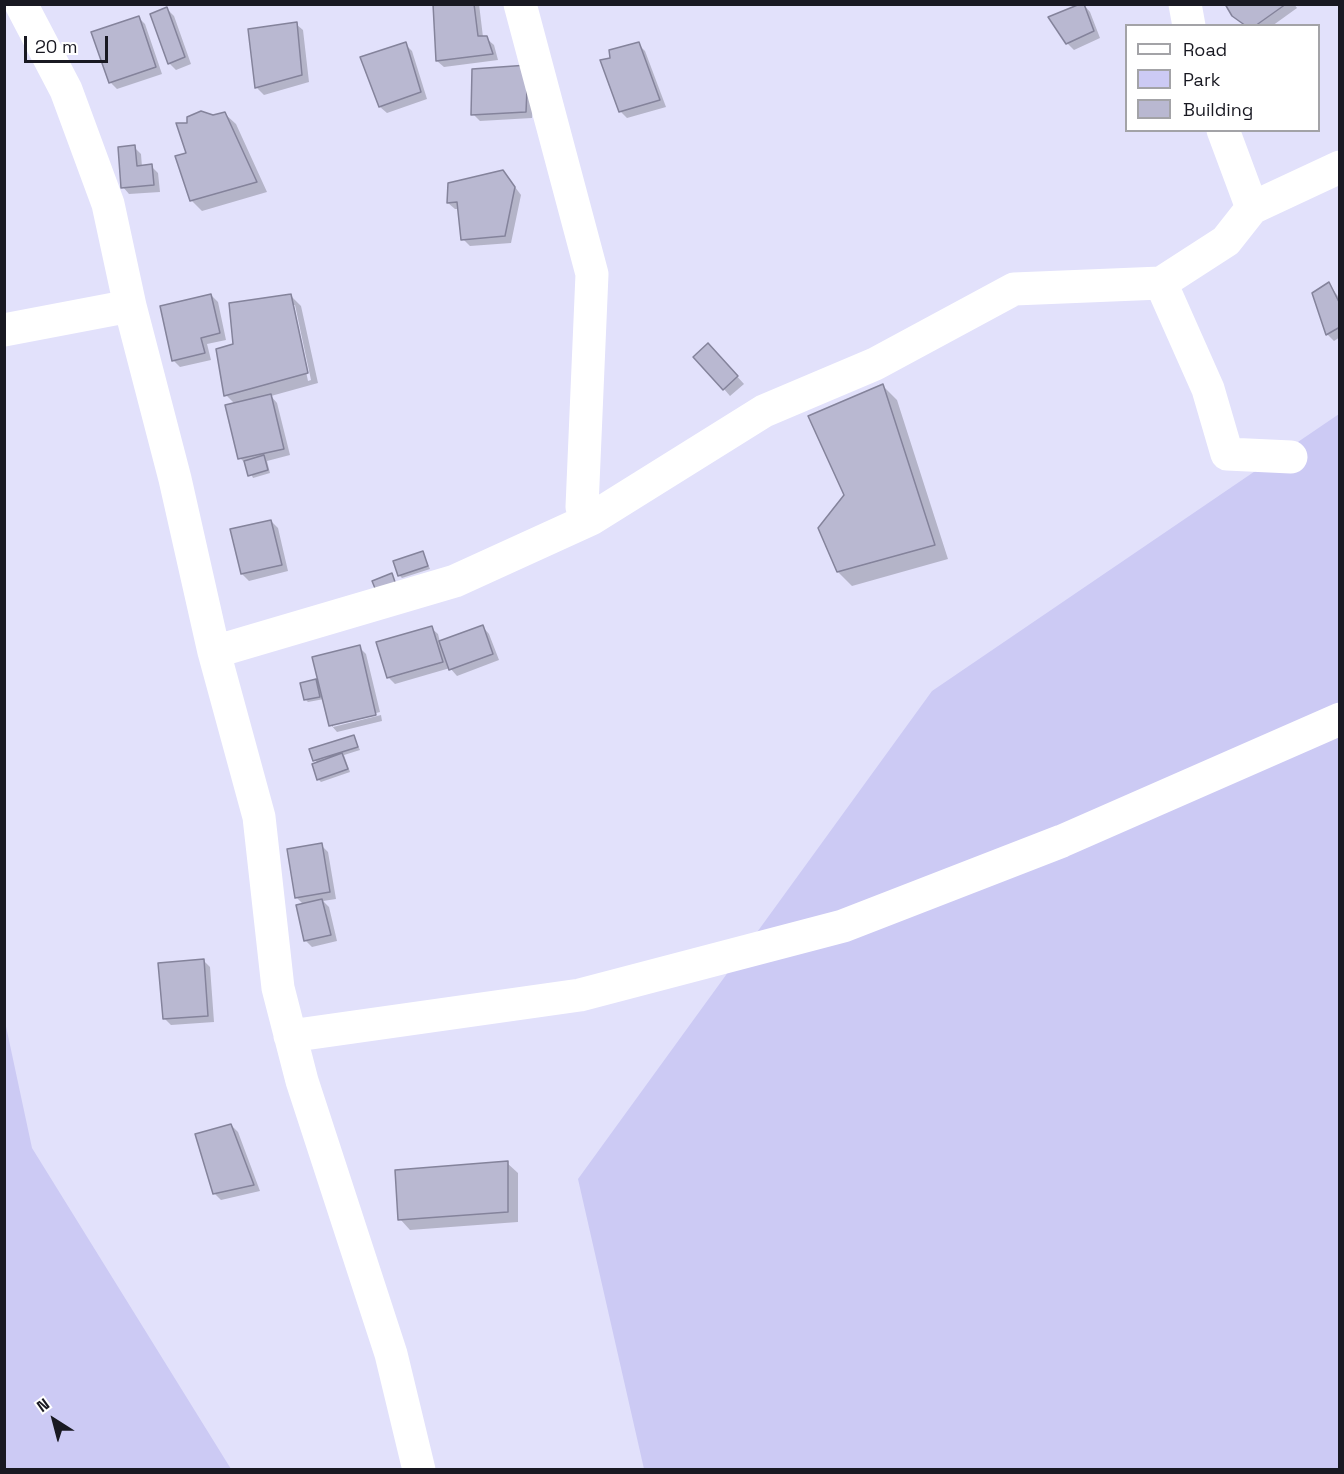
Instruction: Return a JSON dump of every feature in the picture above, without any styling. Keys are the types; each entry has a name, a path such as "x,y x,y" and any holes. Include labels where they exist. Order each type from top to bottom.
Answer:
{"street":[{"path":"21,4 66,90 108,204 130,306 175,479 214,652 259,817 278,988 302,1081 330,1172 391,1354 418,1470"},
{"path":"520,4 592,274 582,507"},
{"path":"1185,4 1189,24"},
{"path":"1225,132 1252,208"},
{"path":"214,652 455,581 591,519 764,411 875,364 1014,289 1161,283 1226,241 1252,208 1340,167"},
{"path":"1161,283 1208,389 1227,454 1291,457"},
{"path":"4,330 130,306"},
{"path":"290,1036 580,995 843,926 1062,841 1340,719"}],"green space":[{"path":"1339,414 1339,1469 644,1469 578,1179 932,691"},
{"path":"4,1017 32,1148 231,1469 5,1469"}],"building":[{"path":"433,4 474,4 478,36 487,36 493,54 436,61"},
{"path":"1084,4 1094,31 1066,44 1048,17"},
{"path":"1225,4 1286,4 1258,24 1243,24 1232,16"},
{"path":"167,7 185,57 168,64 150,14"},
{"path":"139,16 156,67 109,83 91,32"},
{"path":"297,22 302,75 255,88 248,29"},
{"path":"406,42 421,92 379,107 360,57"},
{"path":"639,42 660,100 619,112 600,60 610,58 609,50"},
{"path":"528,65 526,112 471,115 472,69"},
{"path":"201,111 213,115 225,112 257,182 190,201 175,156 186,153 176,123 187,123 187,117"},
{"path":"135,145 137,166 152,164 154,185 121,188 118,147"},
{"path":"503,170 515,187 505,236 461,240 457,202 447,203 448,183"},
{"path":"1329,282 1340,304 1340,327 1326,335 1312,293"},
{"path":"211,294 220,333 201,338 205,353 172,361 160,306"},
{"path":"291,294 308,373 224,396 216,349 233,344 229,303"},
{"path":"708,343 738,376 723,390 693,357"},
{"path":"883,384 935,545 837,572 818,528 844,495 808,416"},
{"path":"271,394 284,449 238,459 225,405"},
{"path":"264,455 268,470 248,476 244,461"},
{"path":"271,520 282,565 241,574 230,529"},
{"path":"423,551 428,566 398,576 393,561"},
{"path":"392,573 398,591 379,598 372,581"},
{"path":"483,625 493,654 449,670 439,641"},
{"path":"432,626 443,662 387,678 376,642"},
{"path":"360,645 376,715 329,726 312,657"},
{"path":"316,679 320,697 304,700 300,683"},
{"path":"354,735 358,747 313,761 309,749"},
{"path":"342,753 348,769 317,780 312,764"},
{"path":"322,843 330,892 295,898 287,849"},
{"path":"322,899 331,935 304,941 296,905"},
{"path":"204,959 208,1016 163,1019 158,963"},
{"path":"231,1124 254,1185 213,1194 195,1134"},
{"path":"508,1161 508,1212 398,1220 395,1170"}]}
